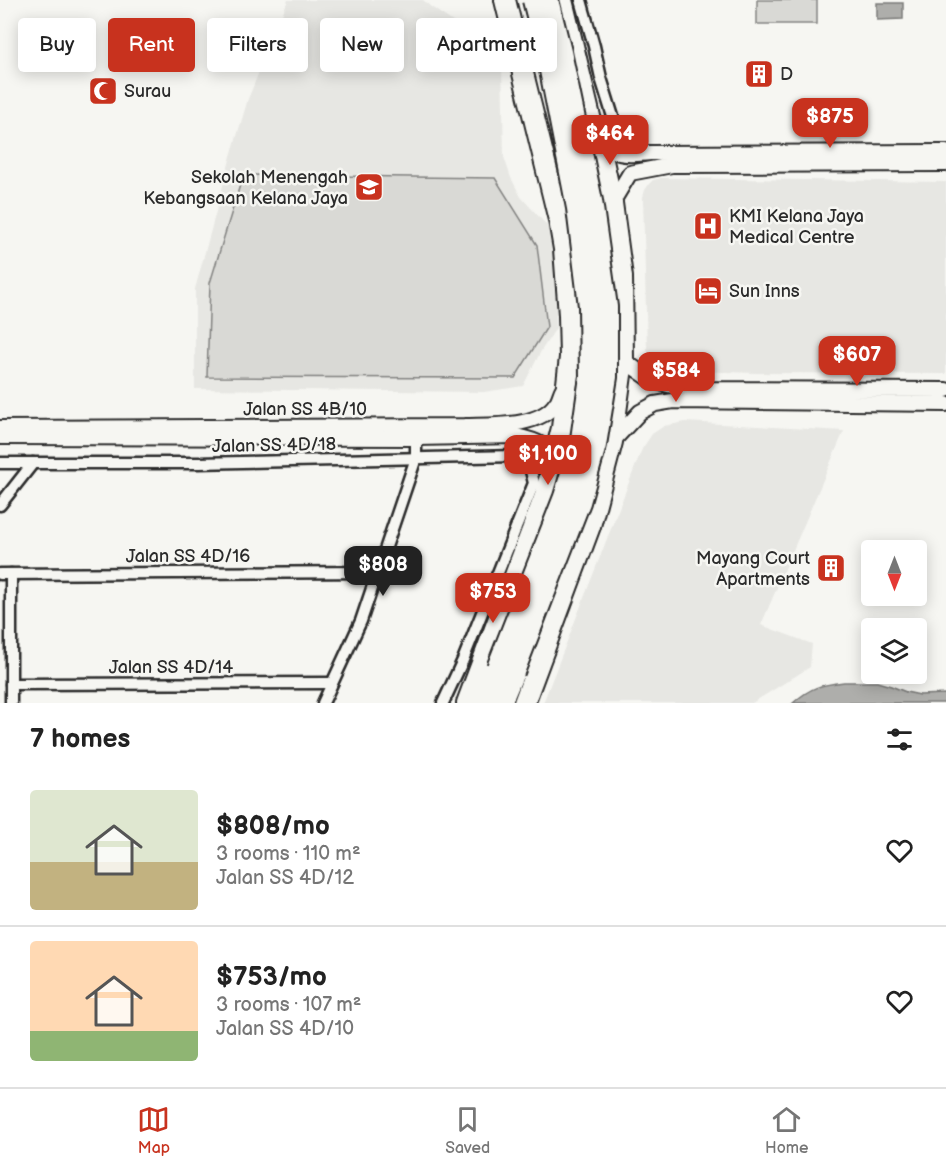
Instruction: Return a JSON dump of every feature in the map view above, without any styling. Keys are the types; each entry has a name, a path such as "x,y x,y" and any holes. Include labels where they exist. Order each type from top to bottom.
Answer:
{"highway":[{"path":"505,0 510,18"},
{"path":"501,703 506,670 581,439 590,377 590,306 577,208 547,55 533,0"},
{"path":"483,703 506,670 580,502 596,445 607,377 607,308 592,201 548,0"},
{"path":"524,703 590,526 612,442 623,360 622,277 612,203 599,142 593,129 575,3 536,18"},
{"path":"466,703 546,496 562,428 570,357 564,249 523,72"},
{"path":"540,139 539,115 543,105 553,99 565,101 577,108 583,121 596,173 608,183"}],"street":[{"path":"575,3 594,46 601,78 619,136 628,144 650,153"},
{"path":"593,129 608,149 625,155 946,152"},
{"path":"612,203 630,173 672,165 946,164"},
{"name":"Jalan SS 4B/10","path":"0,438 416,432 516,424 531,420 556,404 570,357"},
{"path":"623,360 653,381 693,389 946,390"},
{"path":"612,442 640,412 656,404 673,400 946,404"},
{"name":"Jalan SS 4B/10","path":"0,428 416,432 516,436 532,439 549,452 546,496"},
{"path":"323,703 361,621 416,459 416,432"},
{"name":"Jalan SS 4D/18","path":"0,463 199,463 516,456 530,467 534,483 463,660 443,703"},
{"path":"0,505 33,463"},
{"name":"Jalan SS 4D/16","path":"5,574 376,572"},
{"path":"5,574 11,703"},
{"name":"Jalan SS 4D/14","path":"11,684 331,683"}],"shaded area":[{"name":"Sekolah Menengah Kebangsaan Kelana Jaya","path":"288,0 423,0 447,18 416,18 416,72 502,72 504,157 521,197 551,230 556,262 556,328 523,386 484,392 195,389 195,289 248,99 259,72 308,72 308,18 281,18"},
{"path":"757,0 817,0 817,24 757,24"},
{"path":"877,3 903,3 903,19 877,20"},
{"path":"243,175 495,178 537,245 547,327 515,378 207,377 210,283"},
{"path":"661,178 946,182 946,374 659,370 647,350 643,197 649,184"},
{"path":"685,422 844,431 761,625 812,644 810,667 752,703 543,703 642,449 652,434 664,426"},
{"path":"861,682 861,684 884,684 920,695 946,694 946,703 793,703 805,693 828,684"}],"place":[{"name":"D","path":"759,74"},
{"name":"Surau","path":"103,91"},
{"name":"Sekolah Menengah Kebangsaan Kelana Jaya","path":"369,187"},
{"name":"KMI Kelana Jaya Medical Centre","path":"708,226"},
{"name":"Sun Inns","path":"708,291"},
{"name":"Mayang Court Apartments","path":"831,568"}]}
